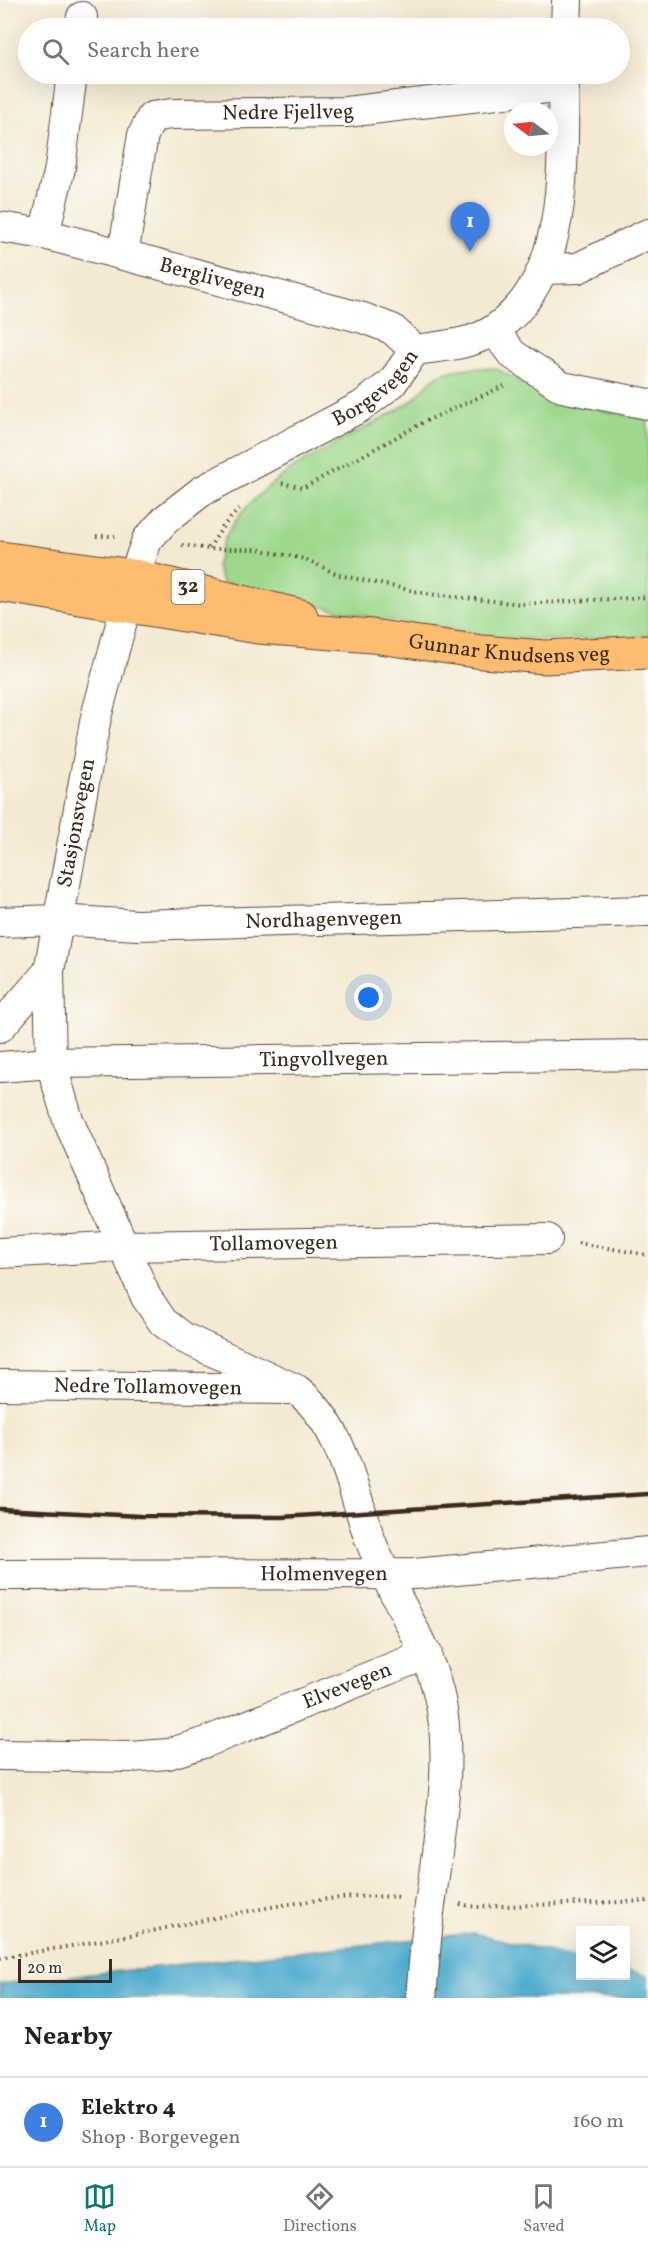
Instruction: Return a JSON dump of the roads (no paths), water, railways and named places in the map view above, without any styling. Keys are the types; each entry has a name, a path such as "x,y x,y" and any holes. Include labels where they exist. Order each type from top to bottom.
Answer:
{"main road":[{"name":"Gunnar Knudsens veg","path":"0,558 130,590"},
{"name":"Gunnar Knudsens veg","path":"0,585 130,590 263,605 372,636 482,652 545,657 648,652"}],"street":[{"path":"566,18 567,0"},
{"path":"44,234 60,168 71,84"},
{"name":"Nedre Fjellveg","path":"123,255 143,135 152,117 346,112 537,84"},
{"name":"Borgevegen","path":"130,590 147,540 166,519 202,491 362,406 392,383 416,350 470,341 494,330 523,301 545,269 557,223 564,84"},
{"name":"Berglivegen","path":"0,227 44,234 363,318 392,329 416,350"},
{"path":"545,269 578,268 648,234"},
{"path":"494,330 512,354 562,387 648,404"},
{"name":"Stasjonsvegen","path":"130,590 96,717 49,971 51,1063 68,1120 146,1297 164,1322 184,1338 297,1390 313,1402 339,1447 384,1574 427,1654"},
{"name":"Nordhagenvegen","path":"0,922 58,920 137,925 648,911"},
{"path":"0,1027 49,971"},
{"name":"Tingvollvegen","path":"0,1066 51,1063 648,1055"},
{"name":"Tollamovegen","path":"0,1253 123,1246 547,1239"},
{"name":"Nedre Tollamovegen","path":"0,1385 297,1390"},
{"name":"Holmenvegen","path":"0,1575 414,1574 648,1552"},
{"path":"421,1998 429,1913 446,1792 444,1736 439,1694 427,1654"},
{"name":"Elvevegen","path":"0,1755 130,1757 168,1754 206,1742 427,1654"}],"water":[{"path":"474,1933 576,1958 576,1980 630,1980 630,1971 648,1976 648,1998 0,1998 0,1984"}],"railway":[{"path":"0,1509 140,1516 282,1517 648,1494"}],"place":[{"name":"Elektro 4","path":"470,252"}]}
